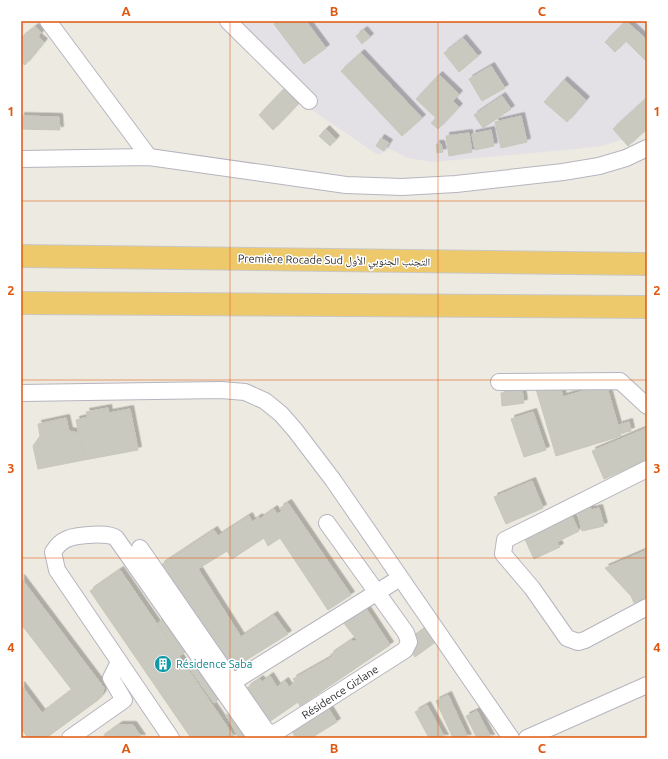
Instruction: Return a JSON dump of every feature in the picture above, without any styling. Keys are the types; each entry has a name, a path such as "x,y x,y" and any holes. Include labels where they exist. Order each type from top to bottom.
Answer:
{"highway":[{"name":"Première Rocade Sud التجنب الجنوبي الأول","path":"21,256 647,264"},
{"path":"21,303 647,307"}],"street":[{"path":"48,21 149,156"},
{"path":"228,21 309,100"},
{"path":"21,159 149,156 346,185 402,187 456,184 563,172 599,166 626,158 647,148"},
{"path":"499,382 620,381 647,406"},
{"path":"21,393 221,390 245,392 265,401 281,414 295,430 333,480 511,738"},
{"path":"647,469 505,540 504,554 532,588 567,638 578,642 586,640 647,607"},
{"name":"Résidence Gizlane","path":"140,548 267,732 280,732 405,650 409,642 406,633 376,593 327,522"},
{"path":"170,738 57,570 53,552 58,544 68,539 108,534 116,538 256,738"},
{"path":"233,682 400,578"},
{"path":"70,738 124,700 111,678 119,662"},
{"path":"527,738 647,685"}],"shaded area":[{"path":"219,21 647,21 647,125 627,138 602,146 576,149 433,162 407,158 390,149 378,155 309,108"}],"building":[{"path":"278,21 306,21 326,48 304,64 274,24"},
{"path":"626,21 647,40 647,62 626,41 615,52 605,42"},
{"path":"35,27 41,32 38,37 44,42 25,65 21,62 21,38"},
{"path":"364,30 370,37 362,44 356,36"},
{"path":"463,38 478,56 459,72 444,53"},
{"path":"361,53 422,118 402,136 341,71"},
{"path":"491,66 505,88 482,101 469,79"},
{"path":"439,75 459,94 453,101 459,107 438,129 431,123 436,118 416,99"},
{"path":"564,80 586,100 567,122 544,102"},
{"path":"286,87 301,101 273,130 259,115"},
{"path":"502,96 511,109 483,128 474,115"},
{"path":"647,98 647,129 628,146 613,129"},
{"path":"21,116 59,117 60,130 21,129"},
{"path":"521,116 527,142 501,148 495,122"},
{"path":"326,129 336,139 330,146 319,136"},
{"path":"491,130 494,146 475,150 472,134"},
{"path":"469,133 472,152 449,156 446,136"},
{"path":"381,138 389,143 384,151 376,146"},
{"path":"436,144 441,144 443,152 437,153"},
{"path":"559,383 563,397 606,384 621,436 556,456 536,389"},
{"path":"522,390 524,403 502,406 501,393"},
{"path":"108,408 109,413 130,409 138,450 84,460 76,420 88,417 86,412"},
{"path":"533,412 546,450 524,457 511,419"},
{"path":"66,418 69,431 78,433 80,436 84,460 38,469 33,446 40,436 38,424"},
{"path":"629,422 631,431 621,433 619,425"},
{"path":"647,428 647,460 604,479 592,451"},
{"path":"532,481 543,508 506,524 494,497"},
{"path":"288,503 351,595 328,610 280,538 268,546 264,538 232,559 227,551 198,569 241,637 274,615 288,634 232,669 161,565 214,530 218,536 249,516 252,522 259,517 260,519 274,509 277,514 282,511 280,508"},
{"path":"589,503 591,510 599,508 604,526 582,531 576,506"},
{"path":"569,510 579,531 557,542 560,547 534,559 522,533"},
{"path":"647,550 647,597 634,603 631,596 605,568"},
{"name":"Résidence Saba","path":"120,570 235,738 191,738 90,591"},
{"path":"21,578 104,688 102,695 98,700 46,738 28,738 21,728 21,685 42,713 72,690 21,624"},
{"path":"182,607 204,639 179,656 158,623"},
{"path":"365,607 390,645 300,706 298,702 269,722 247,688 260,679 262,682 270,676 277,687 285,681 289,687 295,682 293,679 332,657 330,655 352,640 353,642 357,640 343,622"},
{"path":"427,627 437,641 415,657 405,643"},
{"path":"212,654 235,687 214,703 190,669"},
{"path":"448,695 468,738 453,738 436,701"},
{"path":"324,701 337,722 311,738 296,738 287,723"},
{"path":"248,703 266,738 239,738 226,715"},
{"path":"427,705 445,738 429,738 415,712"},
{"path":"477,711 491,738 477,738 466,716"},
{"path":"119,725 133,725 142,738 101,738"}],"place":[{"name":"Résidence Saba","path":"163,664"}]}
